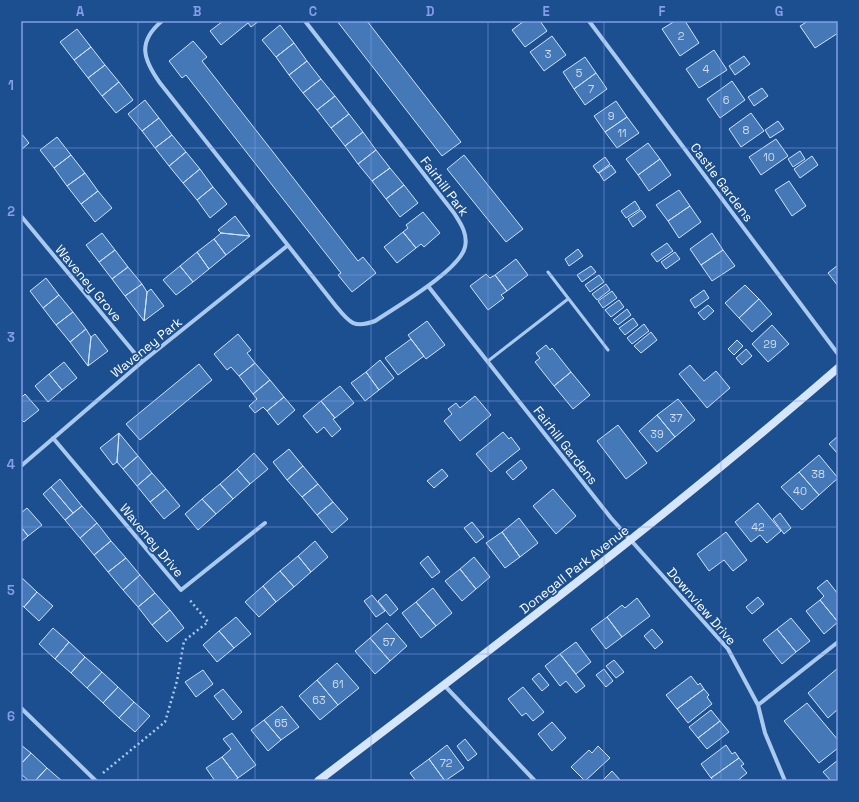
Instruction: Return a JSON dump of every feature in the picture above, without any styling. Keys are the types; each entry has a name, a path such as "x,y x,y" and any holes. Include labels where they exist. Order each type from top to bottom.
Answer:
{"street":[{"name":"Fairhill Park","path":"162,21 154,28 146,40 145,54 148,66 160,84 287,246 350,322 362,326 375,321 428,286 460,259 465,248 466,237 462,225 306,21"},
{"name":"Castle Gardens","path":"589,21 838,354"},
{"name":"Waveney Grove","path":"21,216 142,362"},
{"name":"Waveney Park","path":"21,466 142,362 287,246"},
{"path":"428,286 488,361"},
{"name":"Fairhill Gardens","path":"488,361 612,518 631,539"},
{"name":"Donegall Park Avenue","path":"318,781 631,539 747,446 838,368"},
{"name":"Waveney Drive","path":"53,438 181,590 265,523"},
{"name":"Downview Drive","path":"631,539 728,649 758,705 765,733 785,781"},
{"path":"758,705 838,642"},
{"path":"444,685 535,781"},
{"path":"21,708 96,780"}],"lane":[{"path":"548,272 608,350"},
{"path":"488,361 568,299"}],"path":[{"path":"96,780 165,722 177,681 184,641 208,622 181,590"}],"building":[{"path":"223,21 259,21 251,27 248,23 221,45 210,31"},
{"path":"337,21 367,21 461,142 442,156"},
{"path":"524,21 540,21 547,31 525,47 512,30"},
{"path":"675,21 685,21 699,43 680,56 662,29"},
{"path":"808,21 838,21 838,33 815,48 800,26"},
{"path":"280,25 294,43 276,57 262,40"},
{"path":"77,29 91,47 74,60 60,42"},
{"path":"552,36 566,55 544,71 530,52"},
{"path":"193,41 207,57 202,61 358,261 363,257 376,273 352,292 338,275 341,273 186,75 182,78 169,61"},
{"path":"294,43 307,61 289,75 276,57"},
{"path":"91,47 105,65 88,78 74,60"},
{"path":"714,50 727,70 699,88 686,69"},
{"path":"744,56 750,64 735,75 729,66"},
{"path":"585,57 596,73 574,89 563,72"},
{"path":"307,61 321,79 303,93 289,75"},
{"path":"105,65 119,82 102,96 88,78"},
{"path":"596,73 607,89 585,105 574,89"},
{"path":"321,79 335,96 317,110 303,93"},
{"path":"732,81 745,100 720,118 707,99"},
{"path":"119,82 133,100 116,113 102,96"},
{"path":"762,88 768,96 754,106 748,97"},
{"path":"335,96 349,114 331,128 317,110"},
{"path":"145,100 159,118 142,131 128,114"},
{"path":"616,101 627,117 605,132 594,116"},
{"path":"751,113 764,131 741,147 729,129"},
{"path":"349,114 363,132 345,146 331,128"},
{"path":"627,117 639,133 617,148 605,132"},
{"path":"159,118 172,135 155,148 142,131"},
{"path":"778,121 784,129 770,138 765,130"},
{"path":"363,132 376,150 358,164 345,146"},
{"path":"21,133 29,143 21,150"},
{"path":"172,135 186,152 169,166 155,148"},
{"path":"57,137 71,155 54,168 40,150"},
{"path":"776,139 788,156 761,175 749,157"},
{"path":"648,143 660,159 638,175 626,159"},
{"path":"376,150 390,168 372,181 358,164"},
{"path":"800,151 805,159 793,167 788,159"},
{"path":"186,152 200,169 183,183 169,166"},
{"path":"71,155 85,173 67,186 54,168"},
{"path":"464,155 523,229 506,242 447,169"},
{"path":"812,156 818,165 800,178 794,169"},
{"path":"605,157 610,164 598,173 593,166"},
{"path":"660,159 671,175 649,191 638,175"},
{"path":"611,165 616,172 604,181 599,173"},
{"path":"390,168 404,185 386,199 372,181"},
{"path":"200,169 213,187 197,200 183,183"},
{"path":"85,173 98,191 81,204 67,186"},
{"path":"789,181 806,206 792,216 775,190"},
{"path":"404,185 418,203 400,217 386,199"},
{"path":"213,187 227,204 210,218 197,200"},
{"path":"679,190 690,206 668,221 656,205"},
{"path":"98,191 112,208 95,222 81,204"},
{"path":"635,201 640,209 626,218 621,211"},
{"path":"690,206 701,222 679,238 668,221"},
{"path":"641,210 646,217 633,227 628,219"},
{"path":"423,212 440,233 424,247 421,244 416,248 403,232 408,228 406,225"},
{"path":"235,216 250,236 221,233 218,230"},
{"path":"403,232 416,248 397,263 384,247"},
{"path":"102,233 115,250 99,262 86,245"},
{"path":"221,233 250,236 226,255 214,239"},
{"path":"712,233 723,250 701,265 690,249"},
{"path":"214,239 226,255 209,269 197,252"},
{"path":"667,243 673,251 657,262 651,254"},
{"path":"578,249 583,256 569,266 565,259"},
{"path":"115,250 128,267 112,279 99,262"},
{"path":"723,250 735,266 712,281 701,265"},
{"path":"197,252 209,269 193,282 180,266"},
{"path":"675,252 680,259 666,269 661,262"},
{"path":"516,259 528,275 507,291 495,275"},
{"path":"838,265 838,286 828,273"},
{"path":"180,266 193,282 176,295 163,280"},
{"path":"591,266 596,272 582,282 577,275"},
{"path":"128,267 142,284 125,296 112,279"},
{"path":"486,274 490,278 495,275 507,291 501,295 504,298 488,310 470,286"},
{"path":"599,275 604,282 590,292 585,285"},
{"path":"46,278 59,295 43,308 30,291"},
{"path":"142,284 147,292 144,321 125,296"},
{"path":"606,284 610,290 597,300 592,294"},
{"path":"745,285 759,299 739,318 725,303"},
{"path":"151,289 164,306 144,321 147,292"},
{"path":"704,290 709,298 695,308 690,300"},
{"path":"612,291 617,298 603,308 598,301"},
{"path":"59,295 73,312 56,325 43,308"},
{"path":"759,299 772,314 752,332 739,318"},
{"path":"619,300 624,307 611,317 605,310"},
{"path":"708,305 714,311 704,320 698,313"},
{"path":"627,309 631,315 618,325 613,320"},
{"path":"73,312 86,329 70,342 56,325"},
{"path":"633,318 638,325 625,335 619,328"},
{"path":"427,321 445,345 426,359 408,335"},
{"path":"644,324 649,331 632,344 627,338"},
{"path":"772,325 789,344 768,362 752,344"},
{"path":"86,329 91,337 88,366 70,342"},
{"path":"651,332 657,340 641,353 634,346"},
{"path":"95,334 108,351 88,366 91,337"},
{"path":"238,334 251,350 247,353 255,363 239,376 231,367 227,370 214,354"},
{"path":"411,339 424,356 398,375 385,358"},
{"path":"737,340 743,346 734,355 728,349"},
{"path":"546,345 550,350 552,348 571,372 554,386 535,362 540,358 536,353"},
{"path":"746,349 752,356 742,365 736,358"},
{"path":"380,360 394,378 379,390 366,372"},
{"path":"64,362 77,378 62,390 49,374"},
{"path":"255,363 270,380 253,394 239,376"},
{"path":"199,364 212,380 140,440 126,424"},
{"path":"690,365 704,381 716,371 730,388 707,408 679,374"},
{"path":"366,372 379,390 365,401 351,383"},
{"path":"571,372 590,395 573,409 554,386"},
{"path":"49,374 62,390 48,402 35,386"},
{"path":"270,380 284,397 267,411 263,407 255,413 249,406 257,399 253,394"},
{"path":"340,386 354,403 335,418 321,401"},
{"path":"25,394 39,410 24,422 21,419 21,398"},
{"path":"475,396 491,415 460,441 444,421 452,414 448,409 456,403 460,408"},
{"path":"284,397 295,410 278,425 267,411"},
{"path":"678,399 695,420 675,437 657,415"},
{"path":"321,401 335,418 333,419 341,429 332,437 324,427 317,433 303,416"},
{"path":"657,415 675,437 657,452 639,431"},
{"path":"618,425 647,463 626,479 597,441"},
{"path":"503,432 509,439 511,437 520,449 491,472 476,454"},
{"path":"119,433 138,456 123,469 117,462"},
{"path":"119,433 117,462 113,465 100,448"},
{"path":"838,436 838,454 829,444"},
{"path":"289,449 303,466 287,480 273,462"},
{"path":"254,453 268,469 250,484 237,469"},
{"path":"819,455 838,478 819,495 799,472"},
{"path":"138,456 152,473 137,486 123,469"},
{"path":"521,460 527,468 513,480 506,472"},
{"path":"303,466 318,484 302,497 287,480"},
{"path":"237,469 250,484 233,499 220,484"},
{"path":"442,469 448,476 434,488 427,481"},
{"path":"799,472 819,495 802,510 781,487"},
{"path":"152,473 166,489 150,502 137,486"},
{"path":"60,479 82,506 73,513 51,487"},
{"path":"220,484 233,499 216,514 202,499"},
{"path":"318,484 333,502 317,515 302,497"},
{"path":"51,487 73,513 65,520 43,494"},
{"path":"166,489 180,506 164,519 150,502"},
{"path":"553,489 576,516 556,534 533,506"},
{"path":"202,499 216,514 198,530 185,514"},
{"path":"333,502 348,519 332,533 317,515"},
{"path":"758,503 781,531 767,543 760,535 751,542 735,522"},
{"path":"82,506 97,523 80,538 65,520"},
{"path":"27,508 42,525 28,536 21,527 21,513"},
{"path":"780,513 791,528 784,534 773,519"},
{"path":"519,518 538,543 520,557 502,532"},
{"path":"472,522 484,537 476,543 464,528"},
{"path":"97,523 111,541 94,555 80,538"},
{"path":"21,527 28,536 21,542"},
{"path":"502,532 520,557 505,568 486,543"},
{"path":"726,532 747,560 733,571 724,560 709,571 697,554"},
{"path":"111,541 126,558 108,572 94,555"},
{"path":"315,541 328,557 311,572 298,556"},
{"path":"298,556 311,572 294,587 280,571"},
{"path":"428,556 440,572 432,578 420,563"},
{"path":"474,557 490,577 476,589 460,569"},
{"path":"126,558 140,575 123,590 108,572"},
{"path":"460,569 476,589 462,601 445,581"},
{"path":"280,571 294,587 276,602 263,586"},
{"path":"140,575 155,593 138,607 123,590"},
{"path":"21,577 37,592 24,607 21,605"},
{"path":"827,580 838,594 838,622 820,600 824,596 817,588"},
{"path":"263,586 276,602 259,617 245,602"},
{"path":"433,588 452,613 436,626 416,602"},
{"path":"37,592 53,606 39,621 24,607"},
{"path":"155,593 170,610 152,625 138,607"},
{"path":"386,594 398,609 390,616 378,601"},
{"path":"372,595 385,611 376,617 364,601"},
{"path":"758,597 764,604 752,614 746,607"},
{"path":"637,598 650,616 622,637 607,617 622,605 625,608"},
{"path":"820,600 838,622 824,634 806,611"},
{"path":"416,602 436,626 421,638 402,613"},
{"path":"170,610 184,628 167,642 152,625"},
{"path":"236,617 251,634 234,648 219,631"},
{"path":"607,617 622,637 606,649 591,629"},
{"path":"791,618 810,641 796,652 777,629"},
{"path":"387,623 407,646 390,661 370,638"},
{"path":"53,628 69,642 55,659 39,644"},
{"path":"652,629 663,642 655,649 644,636"},
{"path":"777,629 796,652 782,664 763,640"},
{"path":"219,631 234,648 217,662 203,645"},
{"path":"370,638 390,661 375,674 355,651"},
{"path":"69,642 85,657 71,673 55,659"},
{"path":"576,642 591,662 576,674 560,654"},
{"path":"560,654 585,686 576,693 566,681 560,686 545,666"},
{"path":"85,657 102,672 87,688 71,673"},
{"path":"614,660 624,672 616,678 606,666"},
{"path":"337,663 359,688 338,705 317,680"},
{"path":"838,668 838,709 828,718 808,693"},
{"path":"604,669 613,681 606,687 596,675"},
{"path":"203,670 213,684 196,697 185,682"},
{"path":"102,672 118,687 103,703 87,688"},
{"path":"539,673 549,685 542,691 532,679"},
{"path":"691,676 698,685 700,683 704,689 677,709 666,695"},
{"path":"317,680 338,705 320,720 299,696"},
{"path":"118,687 134,702 119,718 103,703"},
{"path":"523,687 544,712 533,721 526,713 522,716 508,699"},
{"path":"223,689 242,712 233,720 214,696"},
{"path":"704,689 709,695 707,697 712,704 688,723 677,709"},
{"path":"134,702 150,716 135,732 119,718"},
{"path":"807,703 838,740 838,748 819,763 784,721"},
{"path":"282,706 299,727 281,740 264,720"},
{"path":"711,710 720,721 698,738 689,727"},
{"path":"264,720 281,740 268,751 251,730"},
{"path":"720,721 729,732 707,749 698,738"},
{"path":"552,722 566,738 552,751 538,734"},
{"path":"232,733 256,765 238,778 222,757 231,749 223,739"},
{"path":"465,739 477,754 468,761 457,746"},
{"path":"21,745 31,753 21,764"},
{"path":"447,745 464,768 445,781 429,759"},
{"path":"726,745 732,754 735,752 739,758 711,778 701,764"},
{"path":"598,746 610,758 585,781 571,767 589,750 592,753"},
{"path":"31,753 47,768 35,781 29,781 21,774 21,764"},
{"path":"222,757 238,778 234,781 215,781 206,768"},
{"path":"739,758 744,764 741,766 747,773 737,781 714,781 711,778"},
{"path":"429,759 445,781 416,781 410,773"},
{"path":"838,760 838,781 831,781 823,772"},
{"path":"47,768 62,781 35,781"},
{"path":"612,771 621,781 602,781"}]}
